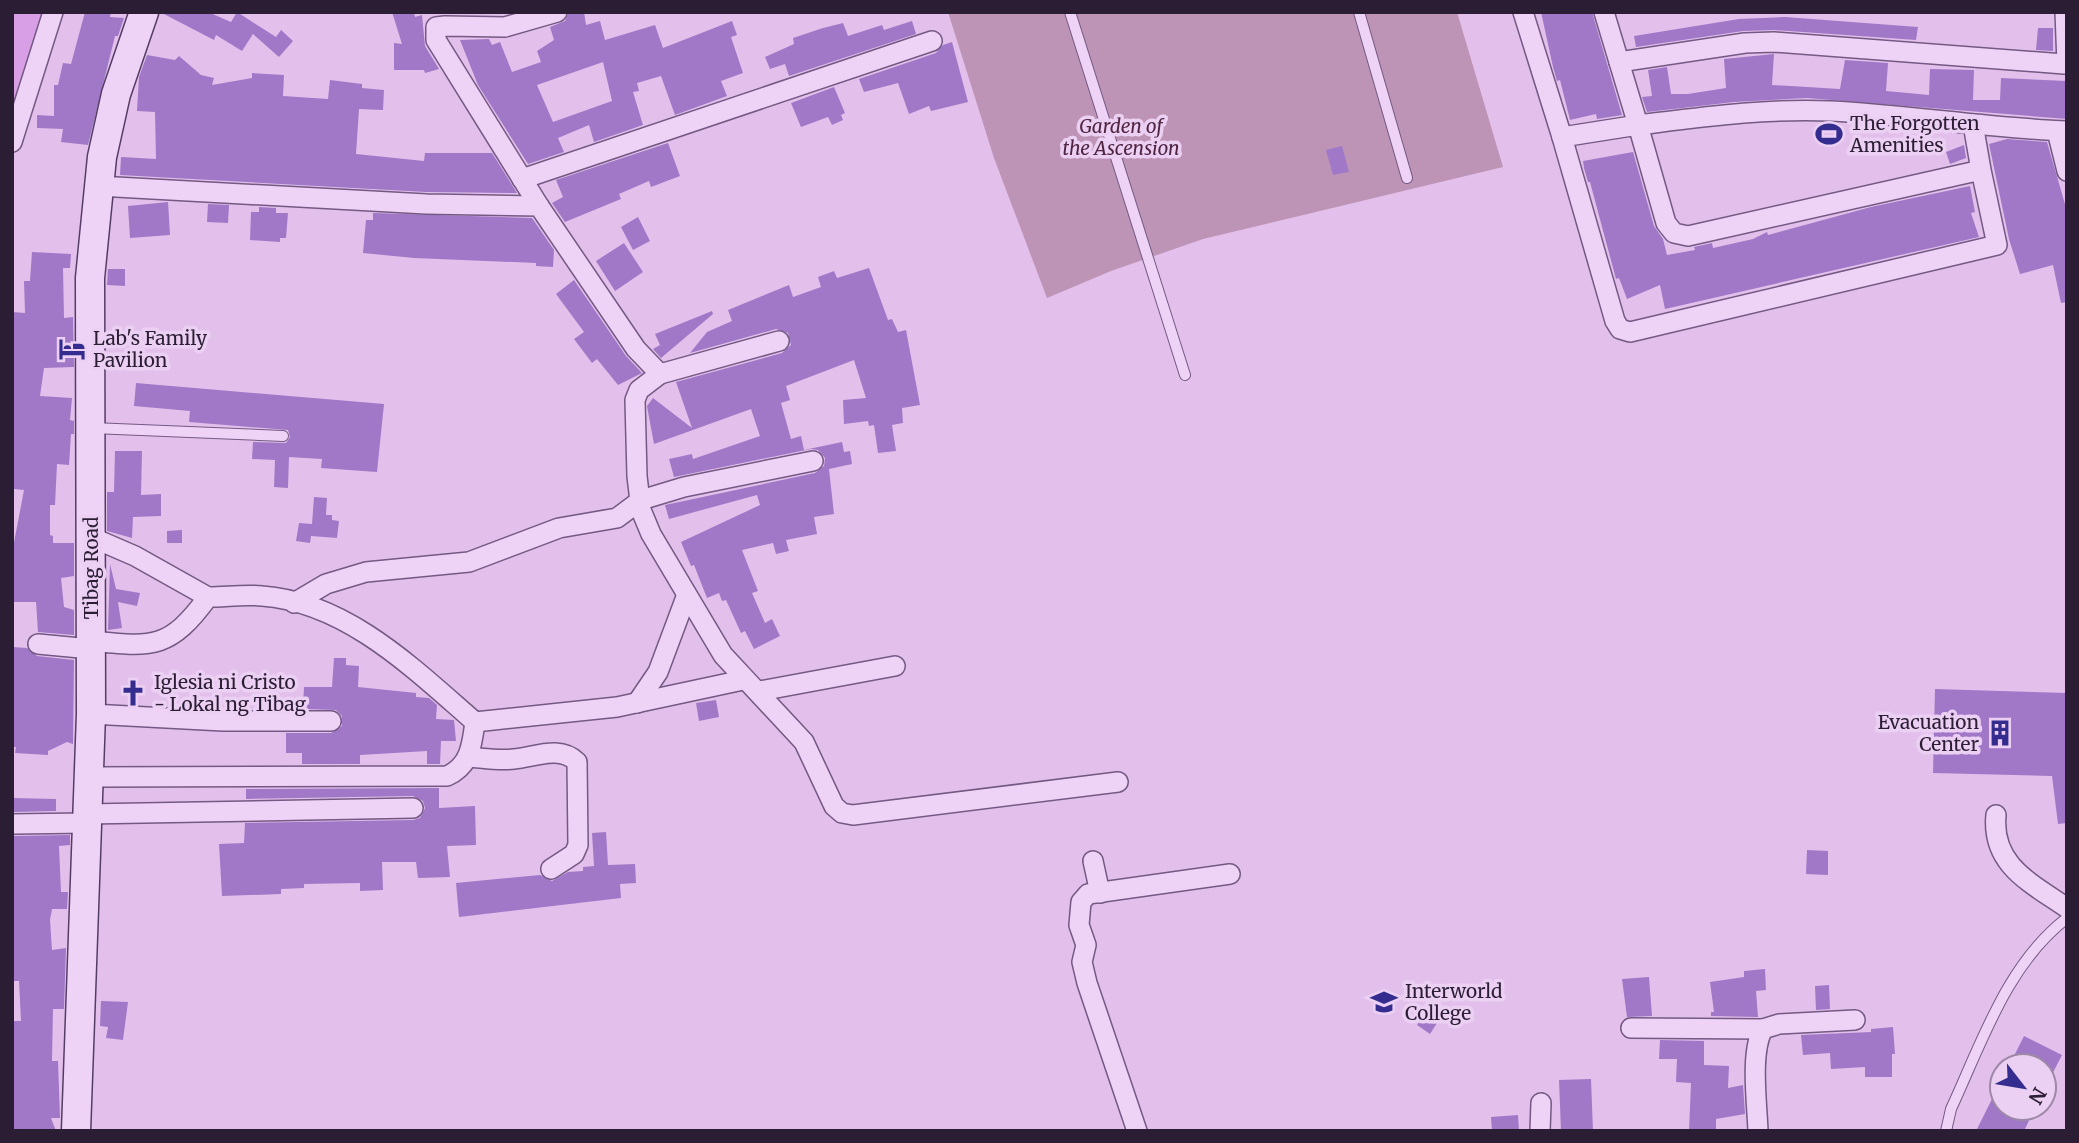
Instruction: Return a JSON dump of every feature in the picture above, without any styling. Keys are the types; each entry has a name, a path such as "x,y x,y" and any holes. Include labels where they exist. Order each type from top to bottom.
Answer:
{"street":[{"path":"12,142 53,12"},
{"name":"Tibag Road","path":"76,1131 91,715 90,278 98,186 116,94 144,12"},
{"path":"557,12 505,27 429,20 436,40 539,206 636,349 660,374"},
{"path":"1523,12 1615,321 1620,329 1630,332 1997,245 1973,124"},
{"path":"1604,12 1666,223 1681,236 1981,170"},
{"path":"1619,62 1745,43 1774,42 2066,64 2064,12"},
{"path":"523,179 932,41"},
{"path":"1562,137 1752,111 1785,111 2062,131 2067,171"},
{"path":"98,186 426,204 539,206"},
{"path":"779,341 660,374 639,390 635,400 641,510 651,534 686,597 723,655 743,680 760,691 804,742 834,806 842,813 853,815 1118,782"},
{"path":"293,603 326,584 366,572 469,562 559,528 617,518 641,500 720,477 793,467 813,461"},
{"path":"91,537 135,556 208,597 263,596 293,603 349,623 394,652 475,722 637,704 743,680"},
{"path":"38,644 148,645 169,639 189,624 208,597"},
{"path":"637,704 658,672 686,597"},
{"path":"760,691 895,666"},
{"path":"91,715 223,721 331,721"},
{"path":"89,777 447,776 458,771 469,757 475,722"},
{"path":"469,757 513,760 559,752 570,754 577,762 578,845 574,854 551,869"},
{"path":"12,824 87,818 412,808"},
{"path":"1996,815 2002,857 2019,874 2067,908"},
{"path":"1093,861 1100,893"},
{"path":"1137,1131 1082,962 1086,945 1079,925 1081,902 1088,894 1230,874"},
{"path":"1631,1028 1763,1029 1779,1024 1855,1020"},
{"path":"1758,1131 1757,1054 1758,1038 1763,1029"},
{"path":"1541,1103 1541,1131"}],"lane":[{"path":"1070,12 1185,376"},
{"path":"1359,12 1407,178"},
{"path":"92,428 283,436"},
{"path":"1946,1131 1951,1109 2013,981 2043,936 2067,918"}],"sand":[{"path":"12,12 47,12 12,137"}],"green space":[{"name":"Garden of the Ascension","path":"948,12 1457,12 1503,167 1203,239 1111,271 1047,298 994,158"}],"building":[{"path":"85,12 111,12 110,17 124,18 118,36 115,36 88,145 61,142 63,129 37,128 37,115 54,116 54,85 58,85 63,63 71,64"},
{"path":"160,12 208,12 231,22 237,12 276,37 281,30 293,41 279,57 253,34 242,51 216,35 214,40"},
{"path":"392,12 414,12 415,17 422,15 425,46 439,69 425,73 424,70 394,70 394,43 402,44"},
{"path":"569,12 584,12 586,25 600,21 605,40 655,25 663,48 732,21 737,35 731,37 743,73 721,81 727,96 675,115 661,76 637,83 639,91 633,92 643,125 594,142 589,125 558,138 564,152 528,164 478,85 460,40 489,39 492,45 500,42 512,72 541,62 537,51 554,40 550,27 565,21","holes":["603,62 612,101 553,122 537,85"]},
{"path":"1541,12 1592,12 1622,115 1597,119 1596,114 1570,120 1560,80 1557,81 1553,67"},
{"path":"1785,17 1918,27 1916,40 1774,30 1743,31 1636,47 1634,36 1739,19"},
{"path":"912,21 916,34 789,76 785,64 770,69 765,57 794,44 793,38 843,23 848,36 882,25 884,30"},
{"path":"2038,28 2053,28 2053,51 2036,50"},
{"path":"952,42 968,102 931,111 929,106 909,114 898,83 864,92 859,79 936,53 943,45"},
{"path":"1774,54 1772,85 1840,89 1845,60 1888,63 1886,91 1929,95 1930,69 1974,70 1973,100 2000,100 2001,78 2067,81 2067,119 1807,98 1734,102 1647,112 1642,97 1652,96 1648,70 1667,67 1671,94 1688,94 1726,88 1724,59"},
{"path":"147,55 175,60 179,56 201,75 214,78 212,85 252,78 252,73 284,75 283,96 328,99 330,80 384,90 383,110 359,109 356,154 424,161 425,153 492,153 517,193 426,192 120,175 121,157 156,159 155,112 137,111 139,77"},
{"path":"834,87 845,113 841,115 843,120 832,125 828,117 801,127 791,103"},
{"path":"2007,139 2047,142 2067,211 2067,302 2061,303 2053,265 2020,274 2009,239 1989,144"},
{"path":"668,143 680,176 651,187 649,181 619,194 621,199 565,222 552,203 563,197 556,180"},
{"path":"1964,145 1966,158 1950,164 1946,152"},
{"path":"1342,146 1349,172 1333,175 1326,150"},
{"path":"1633,152 1654,226 1663,239 1667,255 1695,250 1694,247 1712,243 1713,248 1753,239 1767,232 1768,235 1871,207 1970,186 1975,212 1971,213 1979,237 1665,309 1660,285 1627,299 1619,278 1616,279 1584,168 1583,161"},
{"path":"168,202 170,235 130,238 128,206"},
{"path":"208,204 229,205 228,223 207,222"},
{"path":"259,207 276,208 276,213 288,213 286,238 280,238 280,242 250,240 251,212 259,212"},
{"path":"373,213 532,218 554,250 553,267 536,266 536,263 363,253 366,220 373,220"},
{"path":"638,217 650,241 633,250 621,227"},
{"path":"624,243 643,272 615,291 596,261"},
{"path":"32,252 71,254 70,268 63,268 64,318 73,317 74,367 44,368 40,396 72,398 70,420 74,421 74,434 71,434 69,465 57,464 55,505 50,505 50,535 53,536 53,543 74,543 74,576 61,578 64,607 74,610 74,635 38,632 36,602 13,602 12,553 24,490 14,489 12,312 25,313 24,281 30,281"},
{"path":"869,268 888,320 892,319 898,332 906,330 920,405 902,408 903,423 892,425 896,451 878,453 874,425 869,426 868,421 844,424 843,400 866,398 854,360 786,386 790,400 781,403 791,439 801,436 804,450 842,442 844,452 850,451 852,464 829,469 834,514 814,517 817,534 786,540 789,551 776,554 773,543 742,550 758,591 752,593 765,623 772,619 780,636 754,649 745,631 741,633 726,600 722,601 719,593 707,598 694,565 691,566 681,542 760,505 757,495 669,519 665,505 815,473 824,466 825,458 818,450 811,449 674,477 669,459 692,454 693,459 760,436 751,409 654,444 647,406 653,398 692,428 676,382 782,353 791,345 788,333 776,329 690,353 707,332 732,321 728,310 789,285 793,297 821,287 818,277 834,271 837,278"},
{"path":"108,269 125,269 125,286 107,285"},
{"path":"574,280 626,356 642,373 618,385 597,359 592,363 574,339 584,332 556,294"},
{"path":"712,311 713,314 661,358 653,349 660,345 655,334"},
{"path":"136,383 384,404 377,472 321,468 322,459 289,457 288,488 274,487 275,460 252,459 253,442 286,443 290,437 288,430 189,422 190,411 134,406"},
{"path":"115,451 142,451 141,495 161,494 161,516 133,517 132,538 107,531 107,492 114,492"},
{"path":"314,497 327,498 326,515 332,515 332,520 339,521 337,538 311,536 310,543 296,541 299,523 312,524"},
{"path":"182,530 182,543 167,543 167,531"},
{"path":"110,564 116,589 140,593 137,606 118,602 122,628 108,630"},
{"path":"12,647 27,648 37,656 74,660 73,744 67,742 48,751 48,755 15,753 16,747 12,747"},
{"path":"334,658 346,658 346,665 359,666 358,687 416,693 416,697 429,698 437,705 436,719 454,720 456,741 441,741 440,764 427,764 427,751 360,755 360,764 302,764 302,753 286,753 286,733 331,733 342,726 342,716 336,710 303,709 304,687 332,687"},
{"name":"Evacuation Center","path":"1935,689 2067,693 2067,823 2058,824 2052,776 1933,773"},
{"path":"716,700 719,717 699,721 696,703"},
{"path":"439,788 439,808 475,806 476,845 447,846 450,877 418,878 416,862 382,862 383,890 360,891 360,883 304,884 304,888 281,889 281,894 222,896 219,844 244,843 245,823 413,820 420,818 425,808 423,801 413,796 246,799 246,789"},
{"path":"12,798 56,799 56,811 12,812"},
{"path":"606,832 608,865 635,864 636,883 620,884 621,898 459,917 456,883 540,875 552,881 568,872 583,871 583,867 594,866 592,833"},
{"path":"70,835 70,845 59,846 61,892 68,892 67,909 52,909 50,920 52,950 66,948 64,1009 53,1009 52,1061 58,1061 60,1118 51,1118 56,1131 12,1131 12,1021 21,1021 19,981 12,981 12,836"},
{"path":"1807,850 1828,851 1828,875 1806,874"},
{"path":"1765,969 1766,990 1756,991 1758,1017 1711,1016 1711,1012 1714,1012 1710,982 1744,977 1744,971"},
{"path":"1649,977 1652,1016 1627,1017 1622,979"},
{"path":"1829,985 1830,1009 1816,1010 1815,986"},
{"path":"101,1001 128,1002 123,1040 106,1038 108,1027 100,1026"},
{"path":"1425,1014 1437,1023 1430,1034 1417,1025"},
{"path":"1893,1027 1895,1054 1892,1054 1892,1077 1865,1077 1865,1067 1831,1069 1830,1053 1803,1055 1801,1035 1871,1032 1871,1029"},
{"path":"2024,1036 2056,1052 2016,1052"},
{"path":"1660,1040 1704,1041 1704,1065 1729,1066 1728,1088 1743,1085 1745,1114 1716,1119 1716,1131 1689,1131 1691,1083 1676,1082 1677,1059 1659,1059"},
{"path":"1591,1079 1593,1131 1561,1131 1559,1080"},
{"path":"1988,1107 1988,1122 2028,1122 2024,1131 1976,1131"},
{"path":"1518,1115 1519,1131 1492,1131 1491,1117"}],"place":[{"name":"The Forgotten Amenities","path":"1829,134"},
{"name":"Lab's Family Pavilion","path":"72,349"},
{"name":"Iglesia ni Cristo - Lokal ng Tibag","path":"133,693"},
{"name":"Evacuation Center","path":"2000,733"},
{"name":"Interworld College","path":"1384,1002"}]}
